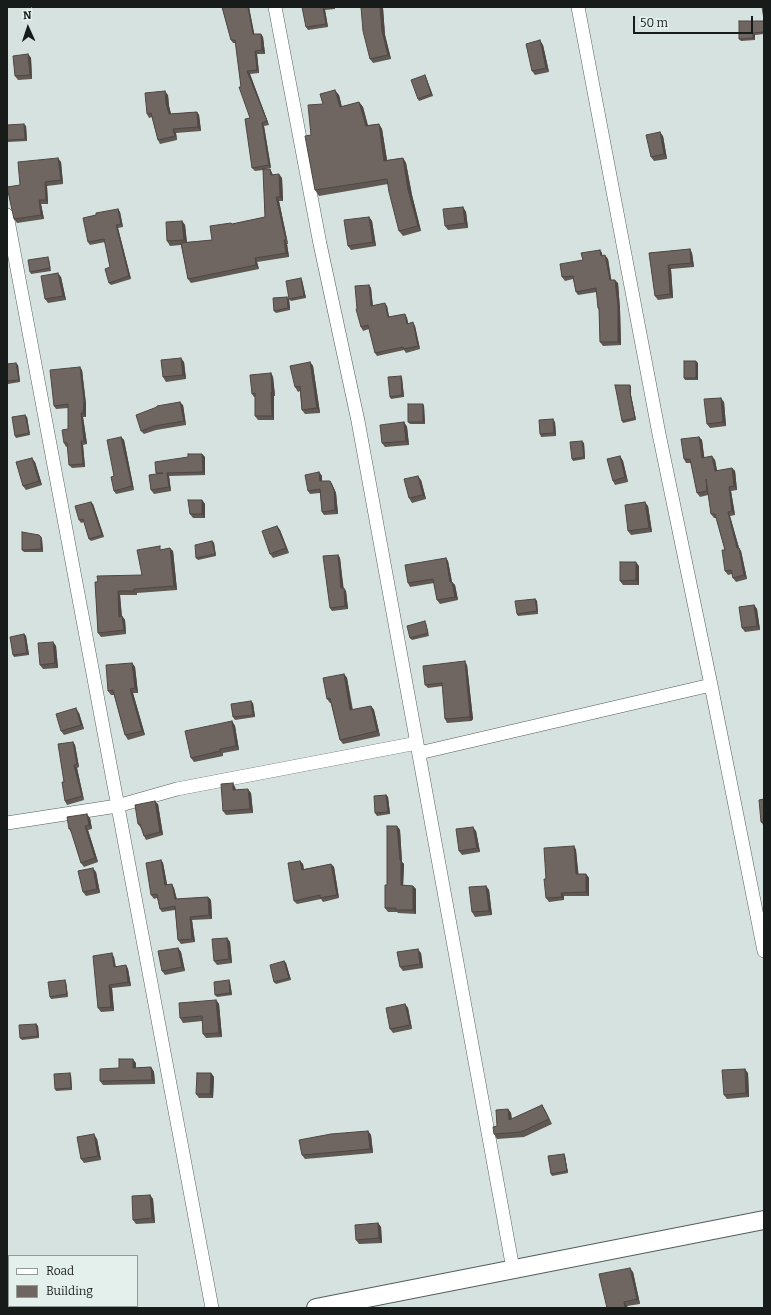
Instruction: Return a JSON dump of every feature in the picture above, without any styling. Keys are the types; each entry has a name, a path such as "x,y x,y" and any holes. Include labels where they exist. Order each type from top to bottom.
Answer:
{"main road":[{"path":"316,1308 764,1220"}],"street":[{"path":"275,7 320,244 358,421 513,1269"},
{"path":"578,7 659,434 764,951"},
{"path":"7,215 212,1308"},
{"path":"7,823 118,806 177,789 418,748 711,685"}],"building":[{"path":"222,7 248,7 253,34 261,34 262,50 255,51 257,70 247,71 267,121 262,123 269,165 252,168 245,119 250,118 239,87 241,87 235,40 231,40"},
{"path":"302,7 323,7 326,24 306,27"},
{"path":"361,7 380,7 382,31 388,55 370,59 363,31"},
{"path":"762,7 764,7 764,19"},
{"path":"739,21 764,21 764,32 753,33 753,38 739,39"},
{"path":"540,40 546,68 532,71 526,44"},
{"path":"28,54 30,75 15,76 13,56"},
{"path":"425,75 431,94 418,99 411,80"},
{"path":"335,90 340,107 359,102 366,126 379,124 384,161 403,158 408,190 418,226 399,231 387,179 315,190 305,136 311,135 308,105 323,104 320,94"},
{"path":"165,91 169,114 197,112 198,127 173,129 175,136 158,140 151,113 147,114 145,93"},
{"path":"24,124 25,139 7,140 7,125"},
{"path":"660,132 664,154 651,157 646,135"},
{"path":"58,158 61,180 45,182 46,200 39,200 41,215 14,219 7,187 20,185 18,162"},
{"path":"263,169 270,169 271,175 279,174 280,197 276,197 286,240 284,240 286,253 255,258 256,265 188,279 181,243 212,240 210,226 232,224 265,217"},
{"path":"463,207 465,223 445,226 443,209"},
{"path":"118,209 121,224 116,225 129,276 109,283 105,269 110,267 104,239 88,242 83,218 96,215 96,213"},
{"path":"369,217 373,242 348,246 344,220"},
{"path":"182,221 184,240 167,241 166,222"},
{"path":"690,249 691,263 668,265 670,294 655,296 649,253"},
{"path":"600,250 601,256 605,255 610,280 615,280 618,306 618,342 600,342 599,308 596,288 576,292 573,276 562,277 560,264 583,260 581,253"},
{"path":"48,257 50,268 30,272 28,260"},
{"path":"58,273 63,296 45,299 41,276"},
{"path":"301,278 304,296 289,299 286,281"},
{"path":"369,285 371,306 385,303 388,317 405,314 407,324 413,322 418,346 404,349 403,347 375,353 368,325 361,327 356,309 355,286"},
{"path":"287,297 288,308 274,311 273,298"},
{"path":"181,358 183,375 163,377 161,360"},
{"path":"684,361 696,361 696,378 684,378"},
{"path":"310,362 317,408 302,410 300,386 295,387 290,366"},
{"path":"16,363 19,380 7,381 7,364"},
{"path":"80,367 84,401 83,413 81,413 84,441 81,441 83,464 69,465 67,443 64,443 62,430 68,429 68,404 54,406 50,370"},
{"path":"271,373 272,416 255,416 255,393 252,394 250,375"},
{"path":"401,376 402,395 390,397 388,377"},
{"path":"615,385 630,385 635,418 622,421"},
{"path":"721,398 723,422 707,424 704,399"},
{"path":"180,402 184,421 154,426 141,431 136,415 157,406"},
{"path":"408,404 423,404 423,422 408,422"},
{"path":"25,415 29,433 15,436 12,417"},
{"path":"553,419 554,433 540,434 539,420"},
{"path":"404,422 406,441 382,443 380,425"},
{"path":"121,437 132,486 114,491 111,477 114,476 107,440"},
{"path":"699,437 702,458 712,456 715,471 732,468 734,486 729,487 732,511 728,512 737,548 739,548 744,575 733,578 731,570 725,571 722,550 725,550 715,514 711,514 706,479 707,491 697,493 690,459 684,459 681,439"},
{"path":"582,441 584,457 572,459 570,442"},
{"path":"188,454 202,454 203,472 167,473 169,487 151,490 149,475 163,473 156,473 155,462 188,457"},
{"path":"620,456 625,477 613,481 607,459"},
{"path":"32,458 39,481 23,486 16,462"},
{"path":"319,472 320,481 330,481 334,490 335,510 322,512 320,489 308,491 305,475"},
{"path":"418,476 423,495 409,498 404,479"},
{"path":"188,500 202,500 202,514 190,514"},
{"path":"91,502 102,535 89,539 83,519 79,520 75,506"},
{"path":"645,502 649,528 628,531 625,505"},
{"path":"277,526 286,548 270,554 262,531"},
{"path":"22,532 39,535 41,537 41,549 22,550"},
{"path":"212,541 215,554 196,558 195,545"},
{"path":"160,546 160,550 170,548 174,586 134,589 134,591 118,591 119,617 122,616 124,630 98,633 95,582 98,582 97,576 142,575 137,550"},
{"path":"338,555 341,588 344,588 345,606 330,608 323,556"},
{"path":"446,558 450,582 452,582 455,597 437,600 433,579 408,583 405,565"},
{"path":"620,562 636,562 636,580 620,581"},
{"path":"535,599 537,611 517,614 515,601"},
{"path":"754,605 757,626 742,628 739,607"},
{"path":"425,621 428,633 410,638 407,626"},
{"path":"24,634 27,653 13,655 10,637"},
{"path":"53,642 55,663 40,665 38,643"},
{"path":"465,661 470,716 445,719 442,683 425,685 423,666"},
{"path":"132,663 135,688 130,689 142,731 125,735 113,690 108,691 106,665"},
{"path":"344,674 350,710 371,706 377,731 340,740 330,698 327,699 323,678"},
{"path":"251,701 253,715 233,717 231,704"},
{"path":"76,708 81,725 61,731 56,714"},
{"path":"232,721 236,746 220,749 220,751 191,758 185,731"},
{"path":"73,742 77,764 74,765 82,796 65,801 62,782 64,782 58,744"},
{"path":"233,783 233,790 248,789 250,809 223,811 221,784"},
{"path":"386,795 388,812 375,813 374,796"},
{"path":"764,799 764,822 761,822 759,800"},
{"path":"155,801 160,832 144,836 140,824 138,824 135,805"},
{"path":"87,814 89,825 85,826 95,858 81,863 70,828 69,829 67,817"},
{"path":"387,826 397,826 401,860 401,885 413,886 413,910 396,910 396,908 385,908 385,885 387,885"},
{"path":"473,827 477,848 459,851 456,829"},
{"path":"574,846 576,874 586,874 586,892 561,893 562,897 546,898 544,879 546,879 544,848"},
{"path":"161,860 165,885 172,884 175,899 208,897 209,915 190,917 192,939 178,940 175,906 160,909 157,894 151,895 146,863"},
{"path":"300,861 302,870 331,864 337,895 320,898 320,895 294,901 288,863"},
{"path":"93,868 97,889 83,892 78,871"},
{"path":"486,886 489,911 472,912 469,887"},
{"path":"227,938 229,959 214,961 212,939"},
{"path":"178,948 182,967 162,971 158,951"},
{"path":"418,949 420,964 400,967 397,952"},
{"path":"112,953 114,967 126,965 128,982 109,985 111,1007 98,1008 93,956"},
{"path":"284,961 289,978 274,982 270,965"},
{"path":"65,980 67,994 50,997 48,982"},
{"path":"229,980 230,993 215,995 214,982"},
{"path":"216,1000 219,1033 203,1034 202,1016 180,1018 179,1003"},
{"path":"405,1004 410,1025 390,1029 386,1008"},
{"path":"36,1024 38,1036 20,1038 19,1025"},
{"path":"119,1059 133,1059 133,1068 151,1067 152,1080 100,1081 100,1069 119,1068"},
{"path":"745,1069 746,1093 724,1095 722,1070"},
{"path":"70,1073 71,1088 55,1089 54,1074"},
{"path":"197,1073 211,1073 210,1094 196,1094"},
{"path":"542,1105 549,1119 521,1132 494,1134 493,1127 497,1126 496,1110 508,1109 509,1120"},
{"path":"368,1131 370,1149 302,1155 299,1140 331,1134"},
{"path":"94,1134 98,1156 81,1159 77,1137"},
{"path":"564,1154 567,1171 551,1174 548,1156"},
{"path":"150,1195 152,1218 133,1220 132,1196"},
{"path":"378,1223 379,1238 356,1240 355,1225"},
{"path":"630,1268 637,1299 624,1302 625,1308 607,1308 599,1274"}]}
